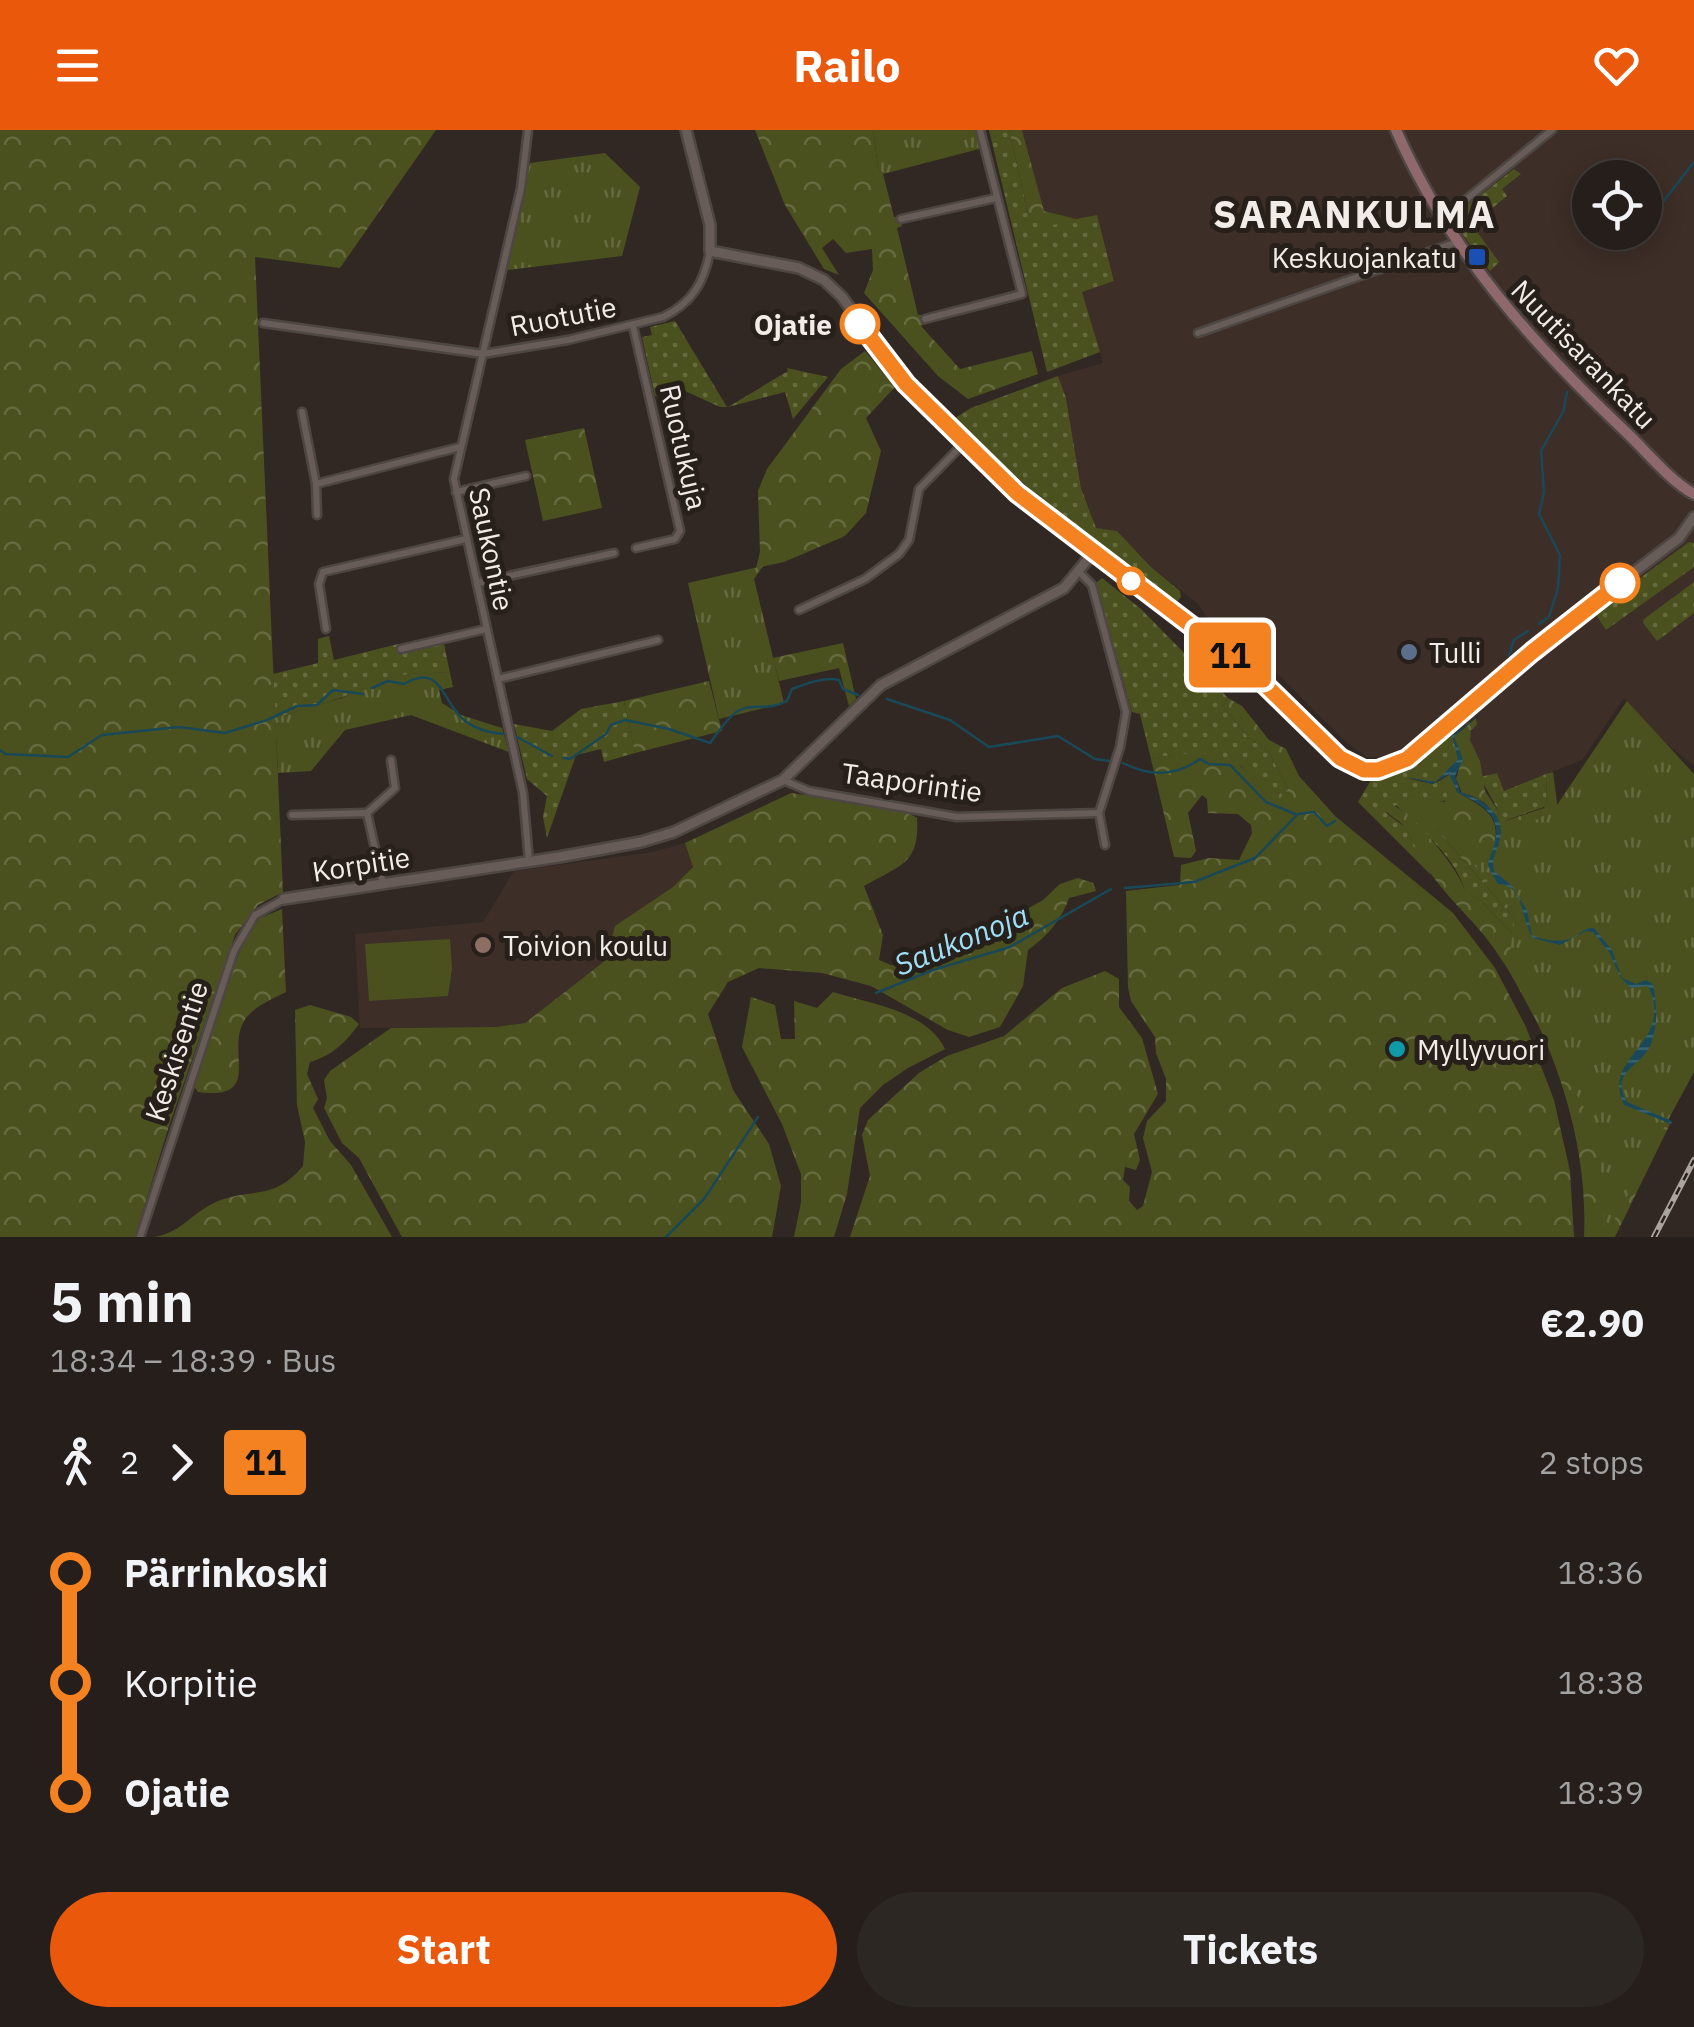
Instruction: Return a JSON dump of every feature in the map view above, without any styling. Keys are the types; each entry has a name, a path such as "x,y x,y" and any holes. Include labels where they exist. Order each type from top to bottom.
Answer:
{"main road":[{"name":"Nuutisarankatu","path":"1396,130 1457,242 1515,320 1694,494"}],"street":[{"name":"Saukontie","path":"528,130 521,188 454,479 523,794 529,861"},
{"name":"Ruotutie","path":"263,324 483,354 664,318 685,305 702,280 710,251 710,225 686,130"},
{"path":"926,319 1022,294 980,130"},
{"path":"1443,218 1552,130"},
{"path":"901,219 996,198"},
{"path":"1198,332 1457,242"},
{"path":"710,251 799,268 824,280 842,297 906,384 1038,512 1252,672 1340,758 1364,770 1378,770 1407,759 1580,613 1679,538 1694,516"},
{"name":"Ruotukuja","path":"633,326 680,531 674,538 636,548"},
{"path":"302,412 316,484 316,516"},
{"path":"798,610 866,579 899,554 909,540 919,489 965,442"},
{"path":"316,484 460,447"},
{"path":"456,492 526,476"},
{"path":"326,629 319,584 324,572 466,539"},
{"path":"477,583 614,553"},
{"path":"1093,553 1079,572 1092,585 1126,712 1120,747 1099,813 1104,845"},
{"name":"Korpitie","path":"284,899 664,836 782,780 881,685 1064,588 1079,572"},
{"path":"401,649 486,629"},
{"path":"498,678 658,640"},
{"path":"292,815 367,813 394,791 391,760"},
{"name":"Taaporintie","path":"782,780 809,791 957,817 1099,813"},
{"path":"367,813 383,884"},
{"name":"Keskisentie","path":"140,1237 234,951 255,914 284,899"}],"shaded area":[{"path":"1022,130 1694,130 1694,766 1661,739 1624,698 1582,760 1504,791 1497,773 1480,777 1480,761 1469,738 1479,714 1421,756 1366,757 1259,656 1216,631 1198,604 1151,567 1117,531 1096,528 1081,488 1066,398 1058,376 1103,363 1082,291 1114,281 1097,216 1071,220 1044,211"},
{"name":"Toivion koulu","path":"685,843 693,867 673,887 616,926 606,960 525,1023 495,1027 360,1028 355,934 483,922 514,871 653,852"}],"green space":[{"path":"0,130 436,130 340,268 255,257 283,892 258,905 235,935 135,1237 0,1237"},
{"path":"755,130 873,130 878,167 894,217 900,216 902,226 897,228 918,315 922,315 925,324 921,326 960,369 1032,351 1038,374 968,399 938,376 864,293 873,270 872,249 846,253 833,239 822,248 839,275 824,269 785,205"},
{"path":"873,130 977,130 979,149 883,174 878,167"},
{"path":"989,130 1009,130 1028,213 1074,223 1076,219 1097,215 1114,281 1082,292 1100,352 1047,372"},
{"path":"1009,130 1022,130 1044,211 1076,219 1074,223 1048,225 1028,213"},
{"path":"605,153 640,187 622,256 507,270 530,163"},
{"path":"1514,169 1521,174 1502,189 1507,196 1472,225 1499,262 1490,271 1458,228 1457,219 1468,205"},
{"path":"675,321 727,407 683,390 655,396 642,337 652,335 650,327"},
{"path":"865,351 895,387 866,418 881,451 866,513 845,536 784,562 756,568 760,552 758,491 767,469 841,369"},
{"path":"787,368 828,377 793,419 785,392 728,407 788,371"},
{"path":"1058,376 1066,398 1081,488 1096,528 1117,531 1180,591 1181,597 1175,604 1046,505 955,418 971,408"},
{"path":"584,428 602,508 543,521 525,440"},
{"path":"1689,542 1694,543 1694,567 1606,630 1594,612"},
{"path":"763,566 754,579 784,703 719,719 688,583"},
{"path":"1102,578 1141,609 1228,698 1223,706 1248,737 1269,752 1288,789 1283,794 1262,788 1241,766 1173,755 1151,759 1140,714 1132,712 1096,583"},
{"path":"1694,582 1694,613 1657,641 1644,619"},
{"path":"329,636 334,660 398,644 402,653 444,644 450,673 394,678 275,718 273,674 318,663 318,639"},
{"path":"843,643 856,699 849,706 839,668 779,681 773,658"},
{"path":"450,673 453,687 439,690 442,703 461,715 502,728 509,752 411,715 345,730 311,771 278,773 275,718 342,698 386,677"},
{"path":"709,681 722,731 635,753 624,701"},
{"path":"1228,698 1242,706 1269,740 1286,749 1299,776 1335,816 1453,913 1495,968 1526,1027 1554,1100 1570,1171 1574,1237 850,1237 870,1176 862,1135 868,1120 919,1073 947,1056 1004,1036 1062,988 1105,971 1119,979 1119,1007 1142,1038 1158,1094 1134,1134 1140,1160 1136,1170 1125,1167 1123,1180 1130,1187 1129,1201 1137,1210 1143,1206 1152,1172 1143,1138 1147,1121 1166,1101 1166,1079 1156,1053 1155,1037 1131,1001 1128,987 1126,891 1180,885 1181,865 1209,858 1239,860 1252,833 1251,825 1238,814 1208,813 1207,799 1202,795 1188,813 1196,851 1191,858 1174,857 1151,759 1211,754 1234,762 1270,790 1283,794 1288,789 1269,752 1248,737 1223,706"},
{"path":"624,701 635,753 604,762 601,749 576,755 547,838 543,817 547,796 527,779 514,724 552,731 581,709"},
{"path":"1627,701 1694,774 1694,1072 1605,1237 1599,1135 1508,969 1515,914 1466,855 1553,811"},
{"path":"1476,718 1470,740 1480,761 1485,791 1505,821 1544,808 1546,774 1553,772 1562,841 1566,978 1437,830 1409,805 1407,799 1411,796 1445,802 1448,791 1441,780 1450,774 1457,792 1488,813 1495,827 1494,847 1498,845 1497,818 1480,800 1462,793 1456,779 1462,758 1454,737"},
{"path":"1453,735 1458,759 1436,782 1406,778 1433,784 1441,780 1448,790 1447,800 1437,802 1411,796 1566,978 1559,983 1480,900 1465,892 1446,856 1396,805 1386,813 1405,827 1431,875 1358,802 1371,780 1394,776"},
{"path":"1497,773 1504,791 1546,774 1547,806 1504,821 1480,777"},
{"path":"791,793 905,811 917,818 911,855 897,868 864,886 883,935 879,960 891,965 935,964 961,956 1060,884 1078,878 1093,883 1096,891 1069,898 1053,927 1028,950 1023,986 1000,1027 969,1037 948,1030 871,986 822,973 759,968 728,982 708,1014 733,1090 769,1144 781,1186 772,1237 402,1237 359,1158 342,1143 324,1108 324,1080 330,1071 391,1028 525,1023 606,960 615,926 673,887 693,867 685,843"},
{"path":"1387,803 1420,827 1454,869 1465,891 1480,900 1559,983 1664,1122 1670,1124 1615,1237 1584,1237 1584,1200 1573,1124 1533,1014 1495,950 1431,874 1403,825 1384,808"},
{"path":"282,909 286,992 246,1018 238,1044 237,1081 231,1089 198,1092 193,1085 244,939 260,918"},
{"path":"450,939 452,968 448,996 369,1001 365,944"},
{"path":"833,992 912,1017 937,1036 945,1049 883,1085 860,1108 847,1194 834,1237 794,1237 801,1202 801,1174 782,1124 742,1047 751,997 775,1005 781,1039 795,1039 794,1001 817,1008"},
{"path":"310,1005 351,1017 359,1024 338,1048 310,1062 307,1074 318,1099 313,1108 330,1141 351,1165 392,1237 154,1237 172,1231 216,1202 282,1185 303,1166 305,1142 297,1105 295,1010"}],"water":[{"path":"1479,714 1454,737 1463,760 1455,776 1460,792 1490,808 1499,822 1494,871 1511,885 1527,910 1532,935 1562,940 1572,938 1587,929 1594,928 1612,950 1622,978 1636,984 1646,980 1653,984 1656,1012 1652,1041 1625,1075 1622,1091 1627,1102 1672,1121 1671,1124 1624,1105 1619,1088 1628,1061 1653,1022 1654,1006 1648,986 1631,988 1621,978 1609,952 1593,932 1586,931 1560,945 1533,938 1518,897 1507,886 1498,884 1488,866 1496,832 1492,817 1458,793 1449,774 1433,784 1406,777 1436,782 1458,759 1452,736"}],"waterway":[{"path":"1662,203 1694,162"},
{"path":"1539,624 1549,617 1558,588 1560,555 1539,514 1544,492 1541,451 1563,412 1567,392"},
{"path":"1509,655 1514,640 1528,631"},
{"path":"372,688 388,681 404,684 426,678 440,687 464,720 503,734"},
{"path":"564,758 570,759 606,734 611,725 625,720 710,743 738,711 780,704 787,701 792,689 809,683 839,680 843,689 858,695"},
{"path":"0,750 5,754 68,757 102,735 179,727 225,733 297,706 317,705 333,690 363,694"},
{"path":"887,699 950,720 989,747 1058,736 1095,759 1109,761"},
{"path":"517,737 552,756"},
{"path":"1123,763 1162,773 1200,759 1209,764 1230,765 1266,802 1295,814"},
{"name":"Saukonoja","path":"1125,888 1194,882 1255,858 1298,814 1314,812 1327,826 1335,821"},
{"name":"Saukonoja","path":"876,993 933,970 1010,947 1111,889"},
{"name":"Saukonoja","path":"666,1237 704,1199 758,1117"}],"railway":[{"path":"1654,1237 1694,1160"}],"bus line":[{"name":"11","path":"860,324 906,384 1038,512 1252,672 1340,758 1364,770 1390,767 1407,759 1620,583"}],"place":[{"name":"Keskuojankatu","path":"1477,257"},
{"name":"Ojatie","path":"860,324"},
{"name":"Tulli","path":"1409,652"},
{"name":"Toivion koulu","path":"483,945"},
{"name":"Myllyvuori","path":"1397,1049"}],"district":[{"name":"SARANKULMA","path":"1355,213"}]}
